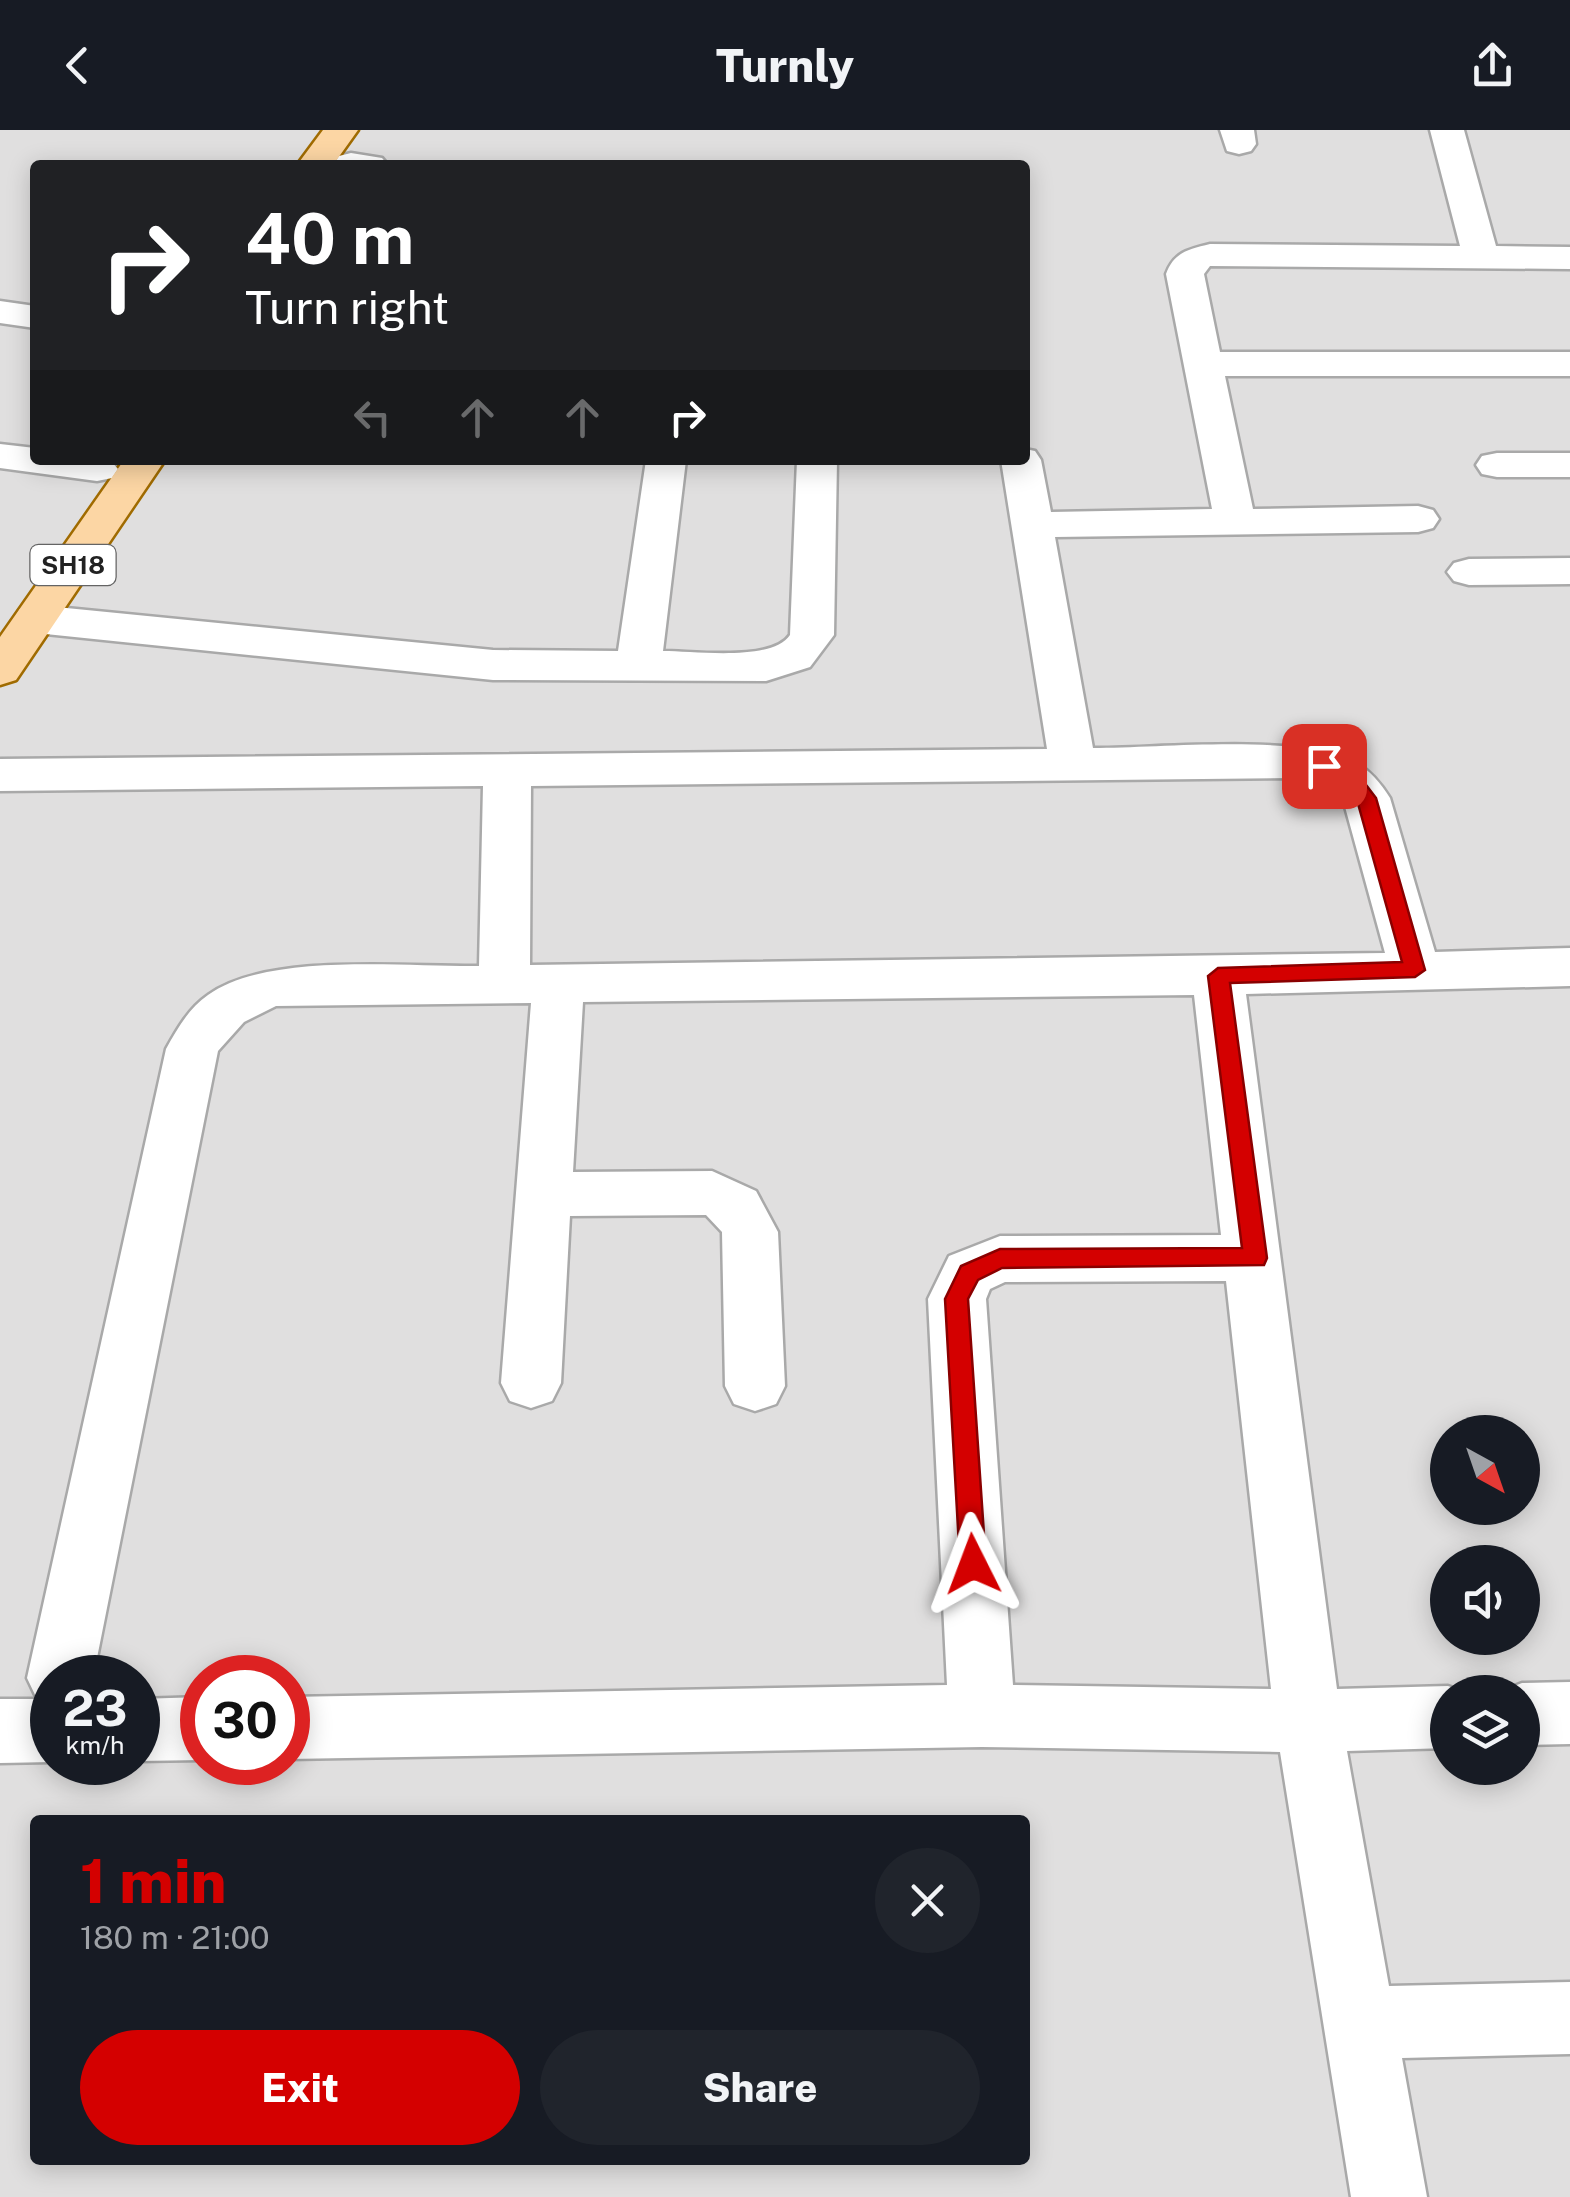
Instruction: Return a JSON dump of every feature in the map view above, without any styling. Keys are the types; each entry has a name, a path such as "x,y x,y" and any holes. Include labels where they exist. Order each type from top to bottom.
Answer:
{"main road":[{"path":"319,160 340,130"},
{"path":"359,160 375,130"},
{"name":"SH18","path":"0,670 18,612 101,465"},
{"name":"SH18","path":"18,612 141,465"}],"street":[{"path":"1447,130 1480,258"},
{"path":"1235,522 1185,274 1194,259 1570,258"},
{"path":"0,312 30,316"},
{"path":"1203,364 1570,364"},
{"path":"0,456 30,459"},
{"path":"1497,465 1570,464"},
{"path":"638,668 665,465"},
{"path":"18,612 493,665 766,666 792,660 806,649 812,636 816,465"},
{"path":"1022,465 1073,765"},
{"path":"1032,525 1418,520"},
{"path":"1469,572 1570,571"},
{"path":"0,775 248,771 507,773 1294,762 1324,766 1350,778 1366,798 1415,970"},
{"path":"504,982 507,773"},
{"path":"57,1655 192,1049 210,1017 244,996 276,987 504,982 1218,976 1570,968"},
{"path":"1218,976 1308,1721 1389,2197"},
{"path":"531,1383 558,982"},
{"path":"544,1194 712,1194 730,1200 743,1212 750,1232 755,1386"},
{"path":"982,1716 956,1299 969,1273 1000,1258 1255,1258"},
{"path":"1540,1714 1570,1713"},
{"path":"310,1728 982,1716 1308,1721 1430,1717"},
{"path":"1360,2023 1570,2018"}],"shaded area":[{"path":"0,130 1570,130 1570,2197 0,2197"}],"route":[{"path":"973,1564 956,1299 969,1273 1000,1258 1255,1258 1218,976 1415,970 1366,798 1350,778 1324,766"}]}
